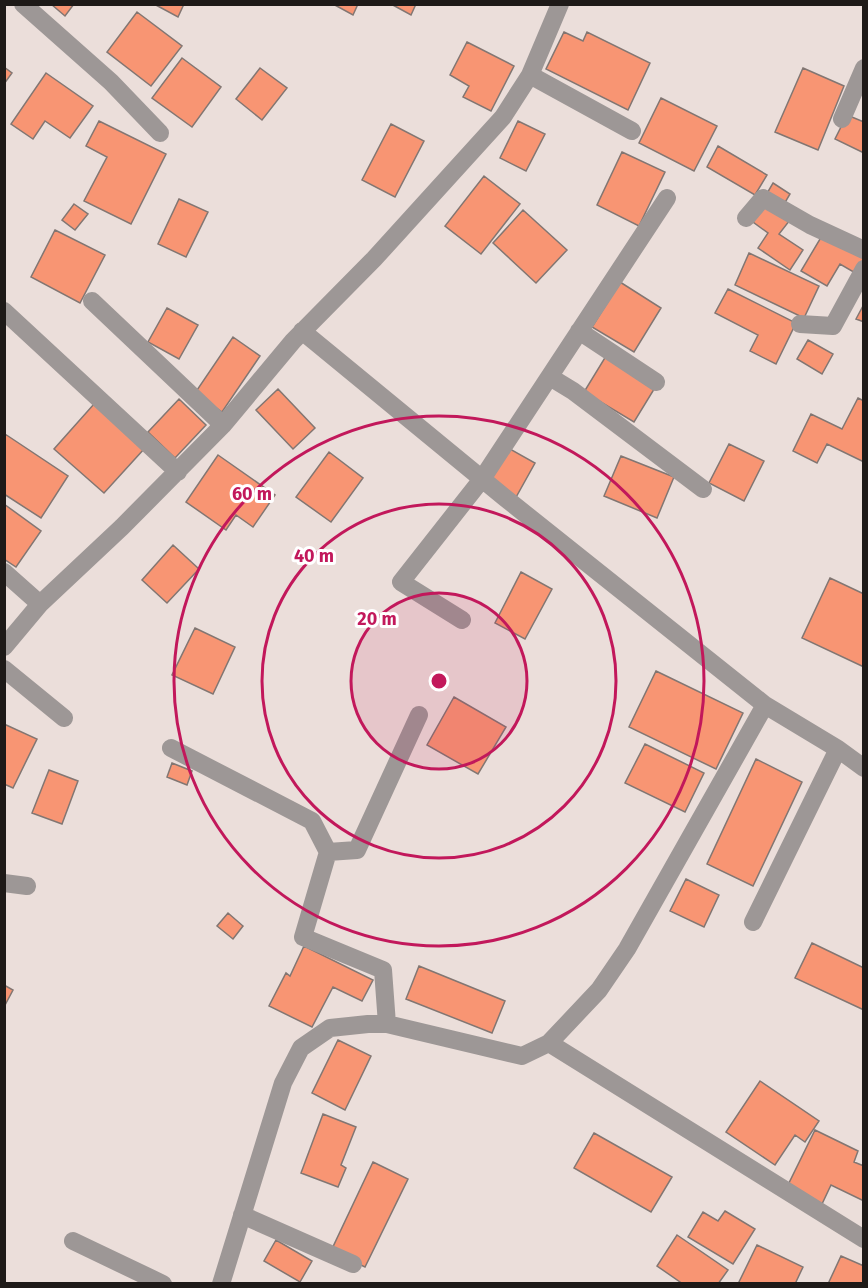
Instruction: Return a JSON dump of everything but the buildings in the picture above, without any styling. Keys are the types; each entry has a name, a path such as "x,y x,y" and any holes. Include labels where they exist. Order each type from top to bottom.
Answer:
{"street":[{"path":"23,4 111,82 160,133"},
{"path":"4,647 40,604 122,527 223,425 302,331 374,259 503,117 530,75 560,4"},
{"path":"842,118 864,68"},
{"path":"530,75 632,131"},
{"path":"462,620 401,582 482,479 667,198"},
{"path":"746,218 763,198 810,225 864,250"},
{"path":"800,324 833,326 864,269"},
{"path":"92,302 223,425"},
{"path":"4,311 178,472"},
{"path":"302,331 482,479 765,705 838,749 864,768"},
{"path":"579,332 656,382"},
{"path":"550,377 703,489"},
{"path":"4,572 40,604"},
{"path":"4,669 64,717"},
{"path":"221,1284 283,1083 301,1048 330,1028 368,1024 387,1024 522,1056 549,1043 599,990 627,949 765,705"},
{"path":"328,852 357,850 420,716"},
{"path":"171,748 312,821 328,852 303,937 383,970 387,1024"},
{"path":"753,922 838,749"},
{"path":"4,883 27,886"},
{"path":"549,1043 863,1237"},
{"path":"242,1215 352,1264"},
{"path":"73,1241 163,1284"}]}
